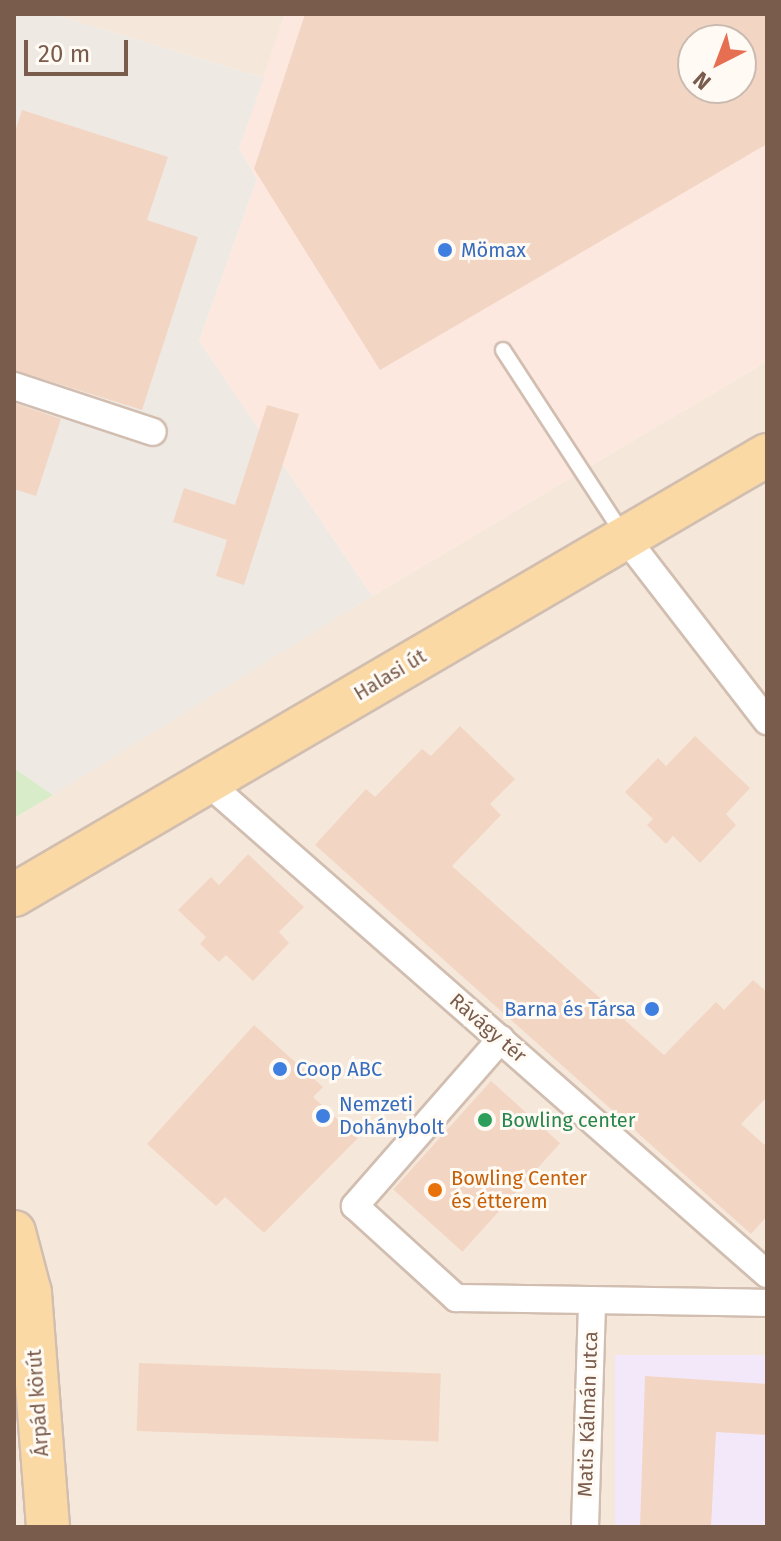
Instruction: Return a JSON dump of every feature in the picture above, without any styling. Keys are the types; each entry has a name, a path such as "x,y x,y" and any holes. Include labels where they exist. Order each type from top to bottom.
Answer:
{"main road":[{"name":"Halasi út","path":"14,895 767,455"},
{"name":"Árpád körút","path":"14,1232 30,1293 47,1527"},
{"name":"Árpád körút","path":"14,1410 47,1527"}],"street":[{"path":"14,386 153,432"},
{"path":"624,536 767,721"},
{"name":"Rávágy tér","path":"208,783 767,1274"},
{"path":"501,1039 355,1206 456,1298 767,1303"},
{"name":"Matis Kálmán utca","path":"585,1527 592,1300"}],"lane":[{"path":"503,350 624,536"}],"shaded area":[{"path":"14,14 52,14 264,78 239,148 257,179 199,341 372,596 53,795 14,768"},
{"path":"52,14 285,14 264,78"},
{"path":"285,14 767,14 767,361 372,596 199,341 257,179 239,148"},
{"path":"767,361 767,1527 14,1527 14,818 372,596"},
{"path":"615,1355 767,1355 767,1527 615,1527"}],"green space":[{"path":"14,768 53,795 14,818"}],"building":[{"name":"Mömax","path":"305,14 767,14 767,144 380,370 254,169"},
{"path":"22,110 168,157 147,220 198,237 142,410 14,370 14,135"},
{"path":"14,403 61,419 36,496 14,489"},
{"path":"267,405 299,414 244,585 216,576 227,540 173,522 184,488 235,505"},
{"path":"460,726 515,779 490,804 501,815 452,866 664,1055 716,1002 724,1010 753,980 767,992 767,1097 741,1124 767,1147 767,1216 751,1234 315,845 366,789 375,797 422,749 431,756"},
{"path":"695,736 750,788 726,814 736,825 700,863 673,836 666,844 647,825 653,819 625,792 658,758 666,766"},
{"path":"248,854 304,907 279,932 289,943 253,981 226,955 219,962 200,944 206,937 178,910 211,877 219,885"},
{"path":"254,1025 323,1087 313,1097 358,1138 264,1233 225,1197 216,1206 147,1144"},
{"path":"491,1081 560,1143 462,1252 393,1189"},
{"path":"139,1363 441,1374 438,1441 137,1431"},
{"path":"645,1376 767,1384 767,1435 716,1432 711,1527 640,1527"}],"place":[{"name":"Mömax","path":"445,250"},
{"name":"Barna és Társa","path":"652,1009"},
{"name":"Coop ABC","path":"280,1069"},
{"name":"Nemzeti Dohánybolt","path":"323,1116"},
{"name":"Bowling center","path":"485,1120"},
{"name":"Bowling Center és étterem","path":"435,1190"}]}
